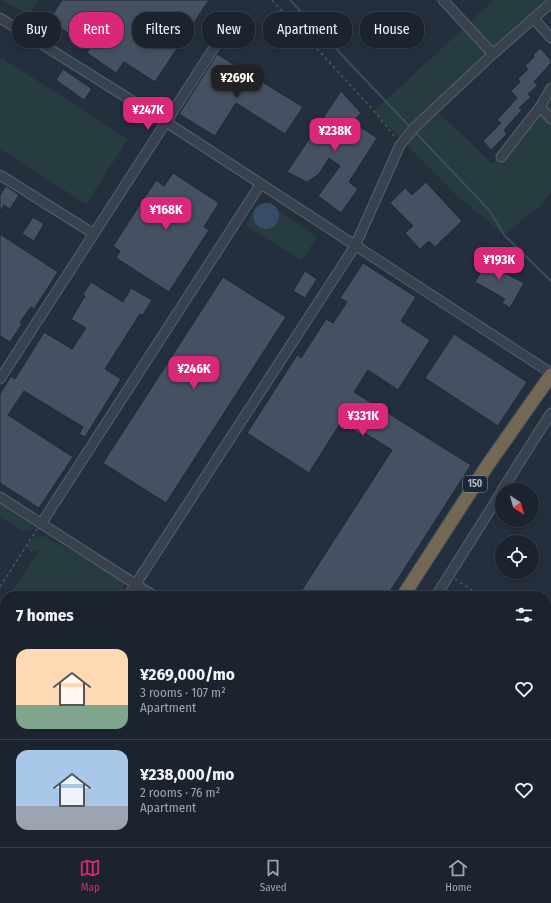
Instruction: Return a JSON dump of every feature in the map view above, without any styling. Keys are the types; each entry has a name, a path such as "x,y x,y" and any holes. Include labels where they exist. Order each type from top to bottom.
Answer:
{"highway":[{"name":"150","path":"406,591 487,466 551,374"}],"street":[{"path":"443,0 493,54"},
{"path":"131,591 355,246 400,145 415,127 493,54 551,3"},
{"path":"0,18 166,122 260,185 457,310 551,374"},
{"path":"534,19 551,38"},
{"path":"0,379 214,48"},
{"path":"500,157 540,107 551,88"},
{"path":"540,107 551,119"},
{"path":"0,175 94,234"},
{"path":"41,524 260,185"},
{"path":"506,483 551,413"},
{"path":"0,497 146,591"},
{"path":"439,591 495,501"}],"path":[{"path":"272,0 374,111 400,145"},
{"path":"0,586 41,524"},
{"path":"449,575 473,591"}],"green space":[{"path":"1,0 39,0 31,12 23,12"},
{"path":"494,0 551,0 437,111 493,164 534,115 551,87 551,192 541,205 504,235 454,193 374,111"},
{"path":"2,58 128,139 86,204 0,149 0,61"},
{"path":"271,202 281,213 317,237 302,260 246,226 255,207"},
{"path":"0,501 31,520 32,530 21,530 0,517"},
{"path":"44,536 89,560 125,582 123,591 12,591 40,549 30,553 27,546 35,537"}],"water":[{"path":"266,203 275,207 279,216 275,225 266,229 257,225 253,216 257,207"}],"building":[{"path":"62,0 209,0 194,23 194,12 132,12 132,48 177,48 155,82 124,62 116,73 87,53 90,48 124,48 124,12 69,12 68,33 61,28 61,12 54,12"},
{"path":"540,48 551,60 551,63 534,82 538,85 528,94 531,97 519,108 522,110 504,130 507,134 491,150 483,141 501,123 497,120 517,98 511,91 520,82 518,79 528,69 525,66"},
{"path":"217,54 303,107 285,134 236,103 215,136 179,114"},
{"path":"63,69 92,89 84,100 56,80"},
{"path":"341,91 361,113 353,122 377,138 349,182 358,189 341,213 318,196 340,166 329,158 319,174 307,182 287,172"},
{"path":"173,173 219,203 204,227 209,230 169,292 116,258 120,251 113,246 156,180 164,186"},
{"path":"426,182 462,221 435,247 429,241 420,249 405,233 413,226 390,203 405,188 412,195"},
{"path":"6,186 19,195 10,209 4,205 0,212 0,195"},
{"path":"33,217 44,224 34,241 22,234"},
{"path":"0,234 58,272 34,309 31,307 20,322 22,324 10,342 0,336"},
{"path":"491,254 502,261 497,269 524,283 510,308 502,303 505,299 475,282"},
{"path":"363,263 416,297 401,321 430,340 398,390 368,370 354,392 471,465 390,591 301,591 392,450 363,432 361,435 341,422 309,473 247,433 297,355 301,358 326,319 333,323 347,302 340,298"},
{"path":"305,271 317,279 305,298 293,291"},
{"path":"223,277 286,317 166,503 103,463"},
{"path":"91,282 123,302 131,288 152,300 143,315 140,314 105,369 121,379 85,437 79,434 83,427 24,391 8,415 73,457 39,508 0,483 0,394 11,376 15,379 44,332 72,349 86,328 71,319 85,296 83,294"},
{"path":"454,334 527,382 498,426 425,378"}],"waterway":[{"path":"290,0 410,127"},
{"path":"415,132 490,211 504,235 551,281"}]}
